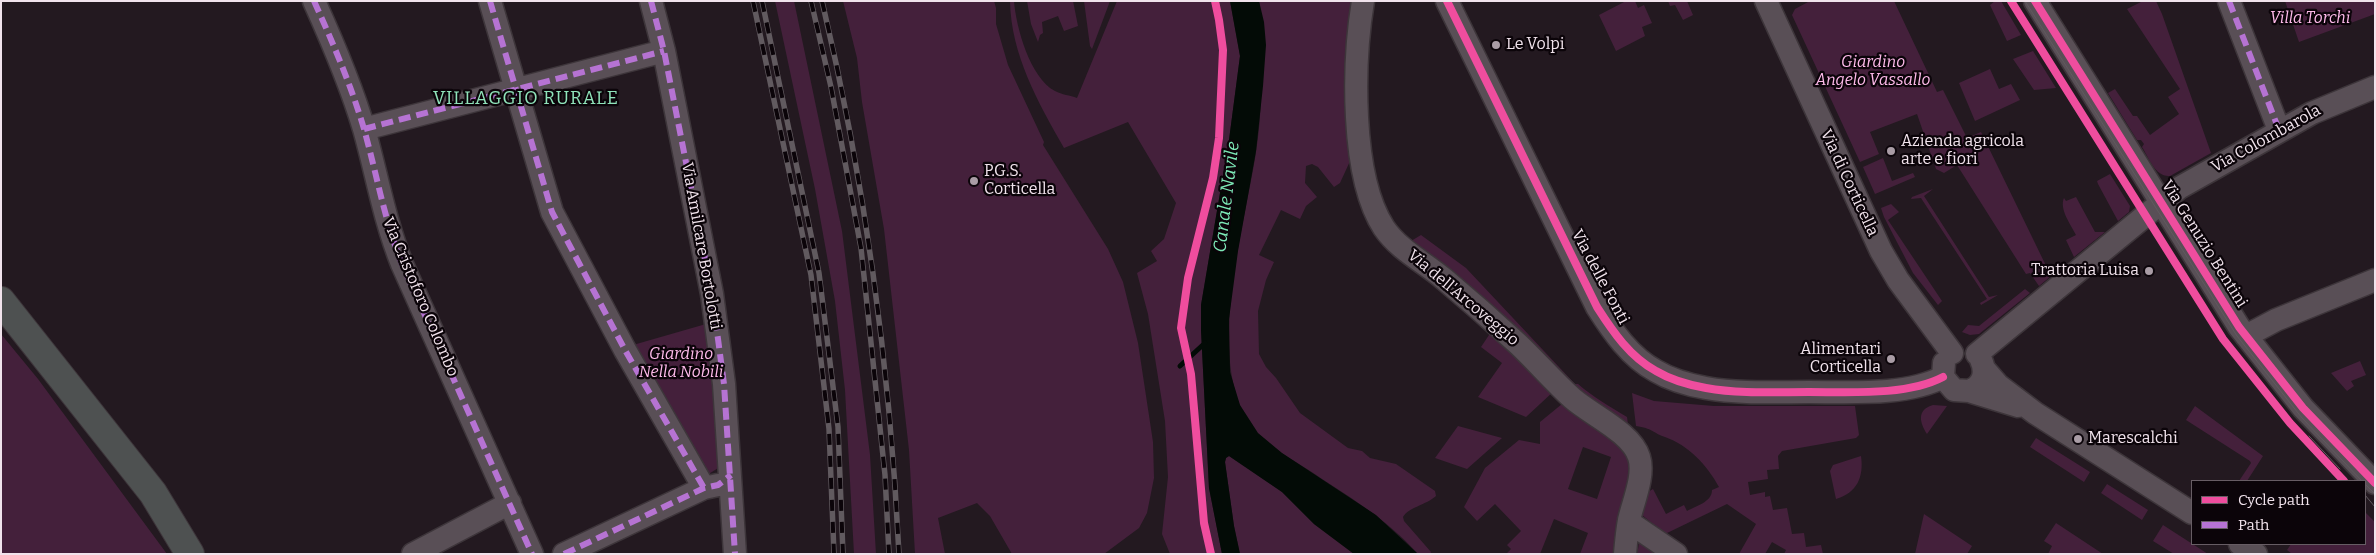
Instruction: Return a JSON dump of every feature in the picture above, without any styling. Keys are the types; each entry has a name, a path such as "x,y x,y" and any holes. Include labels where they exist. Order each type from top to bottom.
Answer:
{"main road":[{"path":"1,300 153,493 190,554"}],"street":[{"name":"Via Cristoforo Colombo","path":"314,1 340,58 364,129 385,217 402,264 532,554"},
{"path":"490,1 552,212 625,350 704,488"},
{"name":"Via Amilcare Bortolotti","path":"652,1 664,52 712,294 724,384 735,554"},
{"name":"Via dell'Arcoveggio","path":"1363,1 1356,48 1357,109 1366,180 1378,217 1388,234 1401,246 1443,278 1512,338 1573,399 1625,437 1635,447 1641,468 1629,522 1625,554"},
{"name":"Via delle Fonti","path":"1447,1 1597,308 1622,342 1644,364 1669,378 1688,384 1745,392 1858,392 1922,386 1943,377"},
{"name":"Via di Corticella","path":"1766,1 1881,251 1898,280 1952,353"},
{"name":"Via Genuzio Bentini","path":"2035,1 2246,336 2303,408 2375,483"},
{"path":"2229,1 2279,130"},
{"path":"364,129 664,52"},
{"name":"Via Colombarola","path":"1981,362 2162,201 2191,181 2279,130 2341,99 2375,87"},
{"path":"2246,336 2276,320 2375,280"},
{"path":"2036,412 1968,391 1954,390 1943,377 1944,363 1952,353 1965,350 1981,362 1998,385 2036,412 2191,512"},
{"path":"1968,391 1980,384 1981,362"},
{"path":"564,554 704,488 718,485 731,475"},
{"path":"413,554 510,503"},
{"path":"1629,522 1676,554"},
{"path":"2242,545 2256,554"}],"green space":[{"path":"775,1 794,1 842,231 870,455 876,554 854,554 845,390 835,301 815,189"},
{"path":"843,1 994,1 996,24 1008,65 1044,142 1043,145 1108,249 1123,282 1138,343 1153,442 1154,478 1147,513 1139,528 1104,554 1012,554 990,516 977,503 938,518 945,554 915,554 909,450 884,229 862,102 857,58"},
{"path":"1010,1 1014,1 1021,37 1038,75 1055,91 1077,98 1117,1 1230,1 1240,56 1229,140 1201,305 1209,488 1222,554 1170,554 1162,534 1168,477 1165,421 1148,314 1137,273 1157,261 1151,251 1164,239 1176,203 1128,122 1064,148 1036,96 1021,59 1015,40"},
{"path":"1027,1 1073,1 1078,26 1064,31 1058,16 1042,22 1043,33 1040,35 1038,42 1031,24"},
{"path":"1084,1 1110,1 1092,49 1090,46"},
{"path":"1259,1 1354,1 1345,66 1351,159 1340,183 1334,187 1318,167 1312,164 1306,166 1305,183 1317,197 1306,206 1300,219 1281,210 1259,255 1274,262 1266,280 1258,311 1259,354 1266,367 1276,378 1300,413 1348,448 1362,451 1370,458 1396,464 1435,491 1436,496 1409,511 1403,517 1404,521 1431,552 1430,554 1418,554 1379,518 1269,444 1258,434 1241,407 1232,374 1229,337 1231,298 1259,124 1261,67"},
{"path":"1626,1 1635,1 1638,8 1644,5 1652,23 1642,27 1645,36 1616,51 1599,15"},
{"path":"1668,1 1687,1 1693,15 1683,20 1675,5 1670,6"},
{"name":"Giardino Angelo Vassallo","path":"1810,1 1894,1 1937,92 1943,90 1967,138 1981,132 2051,276 2039,286 2030,273 2026,274 1957,165 1944,173 1936,169 1917,114 1870,132 1879,154 1860,162 1792,15 1795,9"},
{"path":"1995,1 2001,1 2021,35 2007,41 1990,5"},
{"path":"2143,1 2156,1 2162,14 2211,153 2170,176 2160,173 2153,166 2142,147 2144,144 2141,140 2137,140 2108,93 2115,89 2133,116 2137,116 2150,135 2179,114 2168,97 2180,89 2127,9"},
{"name":"Villa Torchi","path":"2285,1 2375,1 2375,14 2299,42"},
{"path":"2033,51 2056,88 2034,90 2013,59"},
{"path":"1990,69 1999,89 2011,84 2020,100 1975,121 1959,83"},
{"path":"1883,158 1892,181 1913,173 1915,177 1875,194 1863,167"},
{"path":"2110,174 2130,206 2129,212 2118,221 2097,181"},
{"path":"1933,189 1924,196 1989,297 1998,295 1981,305 1980,303 1987,299 1921,198 1911,199"},
{"path":"2076,197 2095,232 2105,232 2074,257 2066,240 2076,235 2066,217 2063,202 2064,198 2066,201"},
{"path":"1891,204 1899,212 1888,220 1942,301 1938,305 1913,273 1884,217 1881,208"},
{"path":"1421,235 1466,268 1575,384 1578,384 1627,417 1628,425 1582,393 1411,241"},
{"path":"2025,289 2030,293 1979,334 1970,335 1962,332 1968,325 1979,326"},
{"name":"Giardino Nella Nobili","path":"706,324 723,465 707,475 633,345"},
{"path":"1491,332 1554,391 1526,417 1478,397 1502,363 1481,347"},
{"path":"1,334 38,379 167,554 1,554"},
{"path":"2360,361 2366,375 2351,381 2354,386 2347,391 2331,373"},
{"path":"1632,393 1654,401 1714,406 1855,406 1859,435 1856,438 1782,451 1778,456 1779,469 1767,470 1768,479 1748,482 1750,495 1765,492 1765,497 1770,496 1773,510 1787,508 1792,534 1804,533 1806,547 1821,545 1823,554 1784,554 1786,550 1772,542 1765,554 1739,554 1756,524 1727,504 1665,534 1642,515 1648,492 1653,489 1666,514 1684,505 1687,511 1699,505 1709,498 1712,490 1719,487 1703,464 1681,445 1649,429 1636,426"},
{"path":"1562,404 1619,441 1631,464 1626,495 1624,495 1622,500 1625,501 1617,554 1580,554 1588,533 1554,519 1540,554 1506,554 1511,549 1507,545 1521,531 1495,504 1477,521 1464,507 1485,468 1519,440 1540,444 1540,422","holes":["1583,447 1611,457 1597,499 1568,489"]},
{"path":"1933,405 1947,406 1927,434 1921,417 1924,410"},
{"path":"2195,406 2263,456 2248,480 2240,480 2251,463 2250,461 2186,420"},
{"path":"1458,426 1502,438 1467,469 1435,458"},
{"path":"2036,438 2090,472 2084,482 2030,447"},
{"path":"1229,456 1282,492 1314,524 1354,554 1240,554 1225,462"},
{"path":"1861,456 1862,464 1858,483 1849,493 1836,499 1830,471 1833,465"},
{"path":"2107,484 2148,510 2142,520 2101,493"},
{"path":"2366,513 2375,522 2375,554 2292,554 2287,550 2290,545 2366,545"},
{"path":"1924,514 1972,546 1967,554 1915,554"},
{"path":"2056,523 2103,554 2048,554 2052,546 2044,541"},
{"path":"2163,525 2191,543 2191,545 2208,554 2174,554 2153,541"},
{"path":"1641,542 1659,554 1637,554"}],"water":[{"name":"Canale Navile","path":"1230,1 1259,1 1264,22 1266,45 1256,151 1238,251 1229,319 1230,372 1240,405 1258,433 1282,453 1376,515 1418,554 1354,554 1314,524 1282,492 1229,456 1225,462 1240,554 1222,554 1209,488 1201,305 1229,140 1240,56"}],"waterway":[{"path":"1180,366 1205,343"}],"tram line":[{"path":"2025,1 2237,336 2302,418 2361,480"},
{"path":"2309,436 2340,469"},
{"path":"2366,485 2375,494"},
{"path":"2366,496 2375,507"}],"railway":[{"path":"753,1 811,275 829,429 834,554"},
{"path":"762,1 819,273 838,427 843,554"},
{"path":"811,1 831,87 861,248 885,475 889,554"},
{"path":"822,1 851,138 873,276 889,415 899,554"}],"marked path":[{"path":"314,1 341,64 359,113 385,214 402,264 532,554"},
{"path":"490,1 552,212 625,350 704,488"},
{"path":"651,1 664,51 712,294 724,384 735,554"},
{"path":"2229,1 2279,130"},
{"path":"364,129 664,51"},
{"path":"564,554 704,488 718,485 731,475"}],"cycle path":[{"path":"1211,554 1204,523 1191,374 1181,328 1188,278 1213,178 1219,138 1223,50 1215,1"},
{"path":"1447,1 1597,307 1609,326 1638,359 1656,371 1687,384 1744,392 1877,392 1912,387 1943,377"},
{"path":"2011,1 2223,339 2290,423 2343,480"},
{"path":"2035,1 2239,327 2303,408 2375,483"}],"place":[{"name":"Le Volpi","path":"1496,45"},
{"name":"Azienda agricola arte e fiori","path":"1891,151"},
{"name":"P.G.S. Corticella","path":"974,181"},
{"name":"Trattoria Luisa","path":"2149,271"},
{"name":"Alimentari Corticella","path":"1891,359"},
{"name":"Marescalchi","path":"2078,439"}],"district":[{"name":"VILLAGGIO RURALE","path":"526,99"}]}
